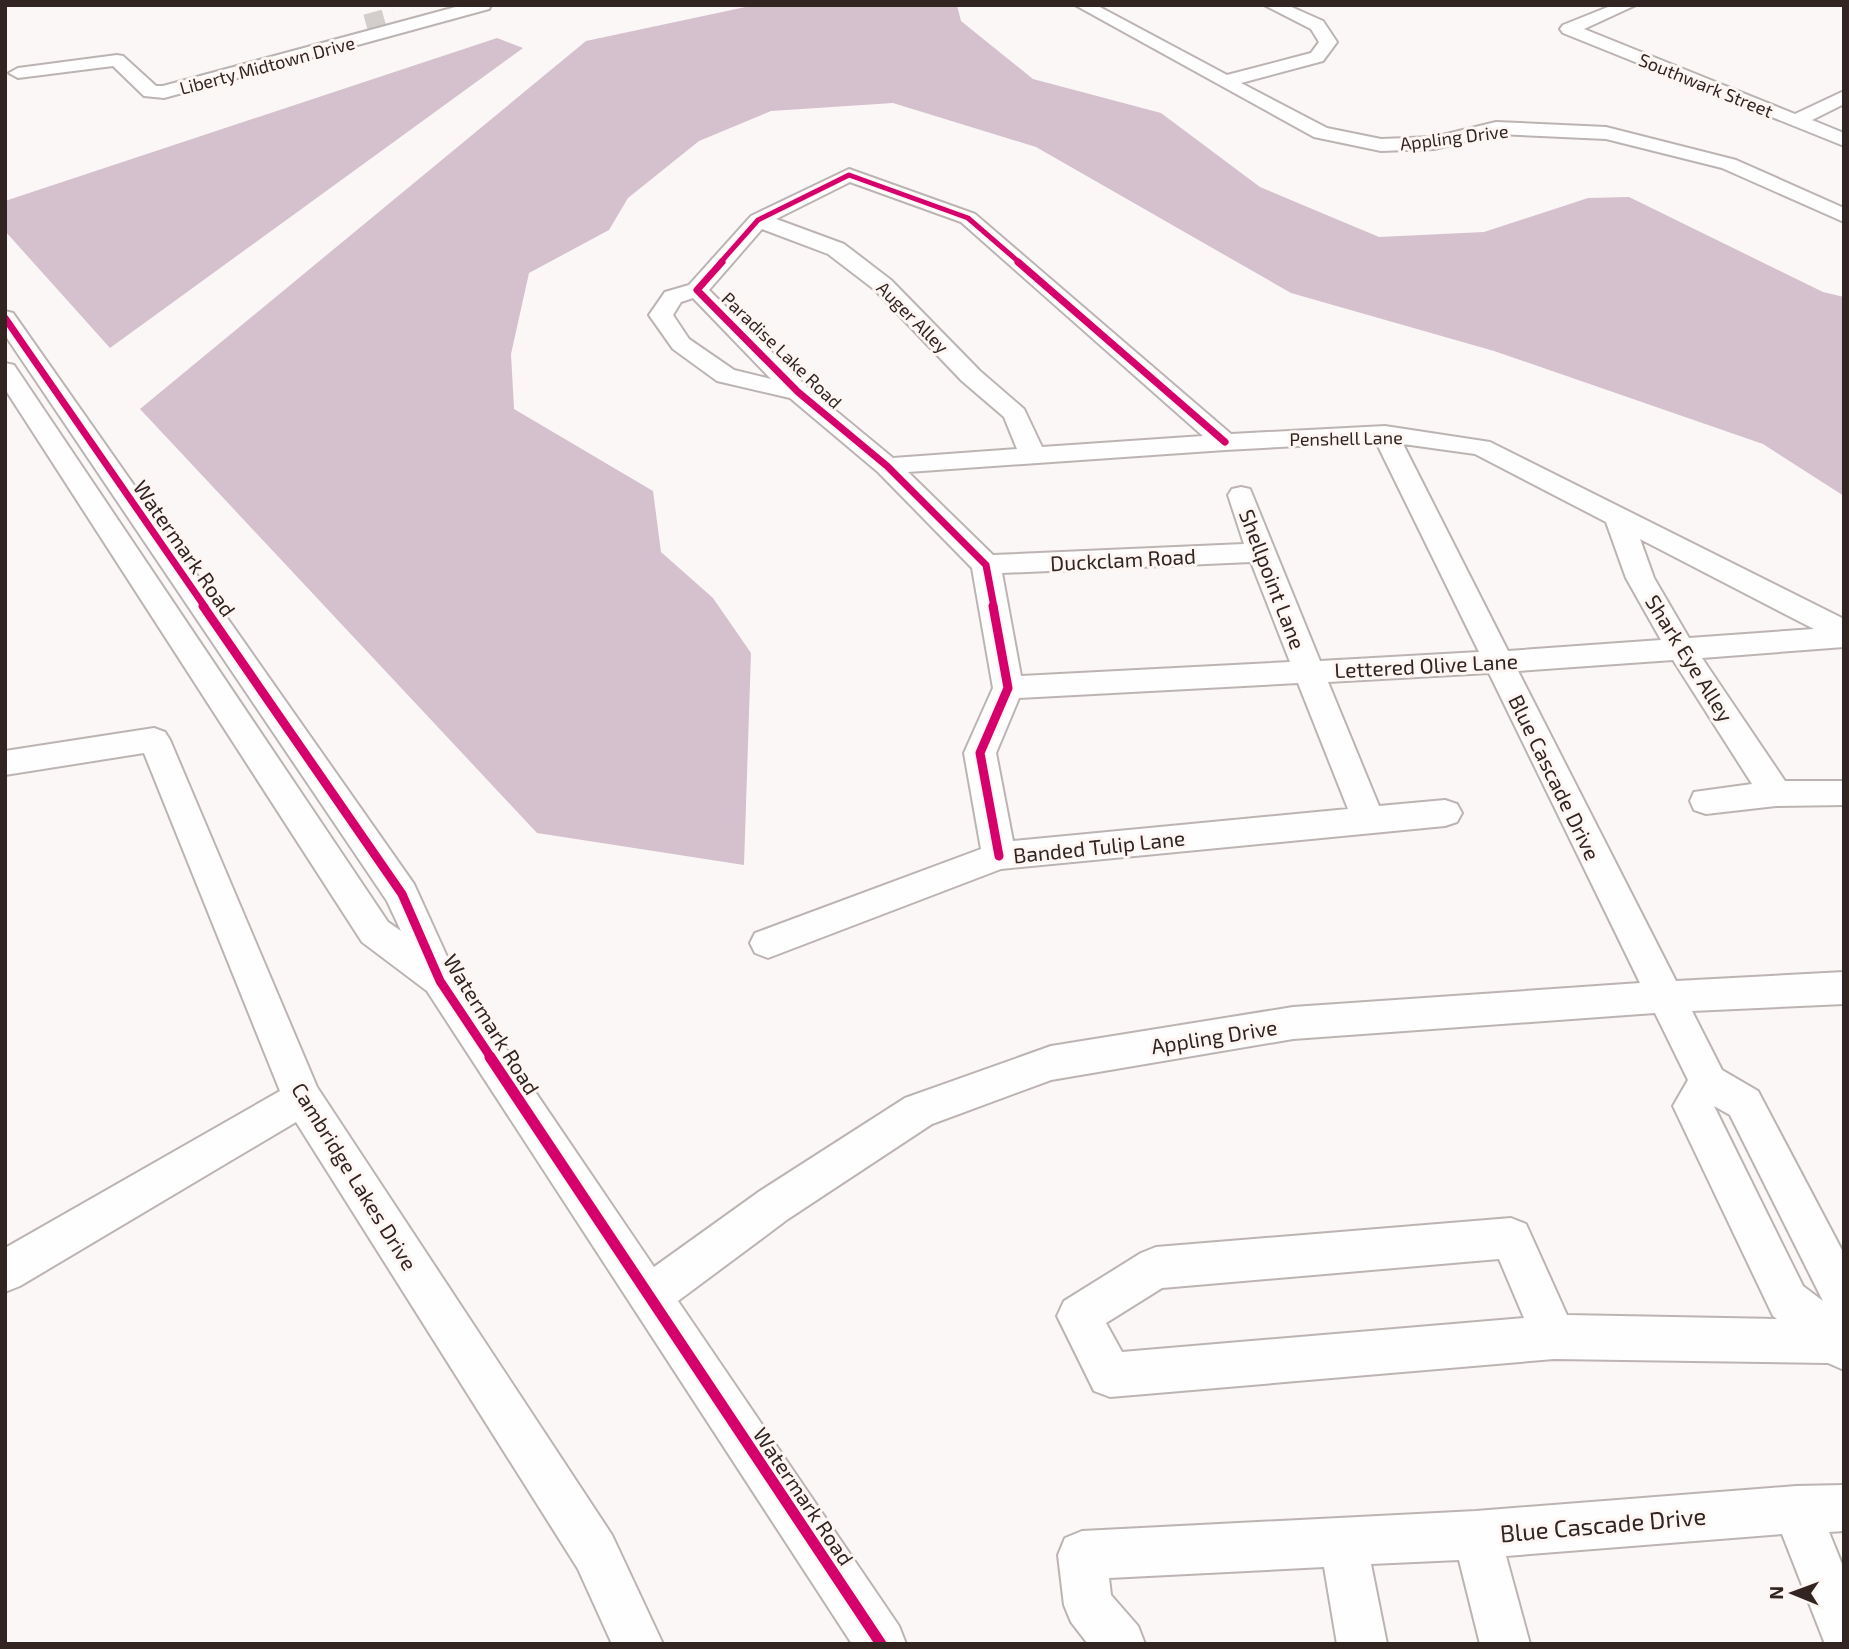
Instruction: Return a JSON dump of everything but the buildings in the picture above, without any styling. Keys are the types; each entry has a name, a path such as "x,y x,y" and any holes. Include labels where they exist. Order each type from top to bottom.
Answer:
{"street":[{"name":"Liberty Midtown Drive","path":"12,73 117,60 151,92 164,92 369,30 416,24 483,5"},
{"name":"Appling Drive","path":"1083,5 1321,133 1381,145 1434,143 1496,128 1606,133 1729,164 1844,216"},
{"path":"1227,81 1317,57 1328,42 1317,25 1272,5"},
{"name":"Southwark Street","path":"1628,5 1569,29 1844,141"},
{"path":"394,16 416,24"},
{"path":"1795,121 1844,97"},
{"name":"Paradise Lake Road","path":"798,392 726,376 681,344 661,315 673,297 698,290 758,220 849,175 968,218 1225,442"},
{"name":"Auger Alley","path":"758,220 836,248 883,285 971,376 1015,414 1032,455"},
{"name":"Paradise Lake Road","path":"698,290 798,392 887,466 986,565"},
{"name":"Watermark Road","path":"5,318 402,894 440,981 881,1644"},
{"name":"Watermark Road","path":"5,370 374,932 440,981"},
{"name":"Penshell Lane","path":"887,466 1225,442 1385,434 1481,447 1844,635"},
{"name":"Blue Cascade Drive","path":"1385,434 1708,1082"},
{"name":"Shellpoint Lane","path":"1241,495 1261,552 1368,819"},
{"name":"Shark Eye Alley","path":"1618,516 1640,578 1681,649 1776,794"},
{"name":"Duckclam Road","path":"986,565 1261,552"},
{"path":"986,565 1008,688 980,753 999,856"},
{"name":"Lettered Olive Lane","path":"1008,688 1498,662 1844,635"},
{"name":"Cambridge Lakes Drive","path":"5,763 154,740 302,1098 595,1552 638,1644"},
{"path":"1706,801 1776,794 1844,793"},
{"name":"Banded Tulip Lane","path":"768,943 999,856 1446,813"},
{"name":"Appling Drive","path":"650,1296 774,1205 919,1111 1051,1063 1293,1023 1664,997 1844,988"},
{"path":"1843,1335 1788,1301 1692,1106 1708,1082 1744,1103 1844,1298"},
{"path":"5,1271 302,1098"},
{"path":"1554,1337 1511,1238 1156,1268 1079,1316 1110,1375 1554,1337 1843,1335"},
{"name":"Blue Cascade Drive","path":"1505,1644 1475,1535 1796,1509 1844,1508"},
{"path":"1796,1509 1844,1631"},
{"path":"1120,1644 1088,1605 1082,1555 1475,1535"},
{"path":"1343,1541 1362,1644"}],"shaded area":[{"path":"755,5 957,5 961,21 1033,79 1161,113 1260,187 1379,237 1484,232 1588,198 1629,197 1823,292 1844,297 1844,496 1763,444 1494,351 1291,293 1036,147 893,103 771,111 699,141 628,198 609,230 529,273 511,354 514,409 653,491 661,552 713,598 751,653 744,865 537,833 140,409 586,41"},
{"path":"497,38 523,48 110,348 5,231 5,201"}],"tunnel":[{"path":"366,24 394,16"}],"cycle path":[{"path":"999,856 980,753 1008,688 986,565 887,466 798,392 697,290 758,220 849,175 968,218 1225,442"},
{"path":"5,318 402,894 440,981 881,1644"}]}
